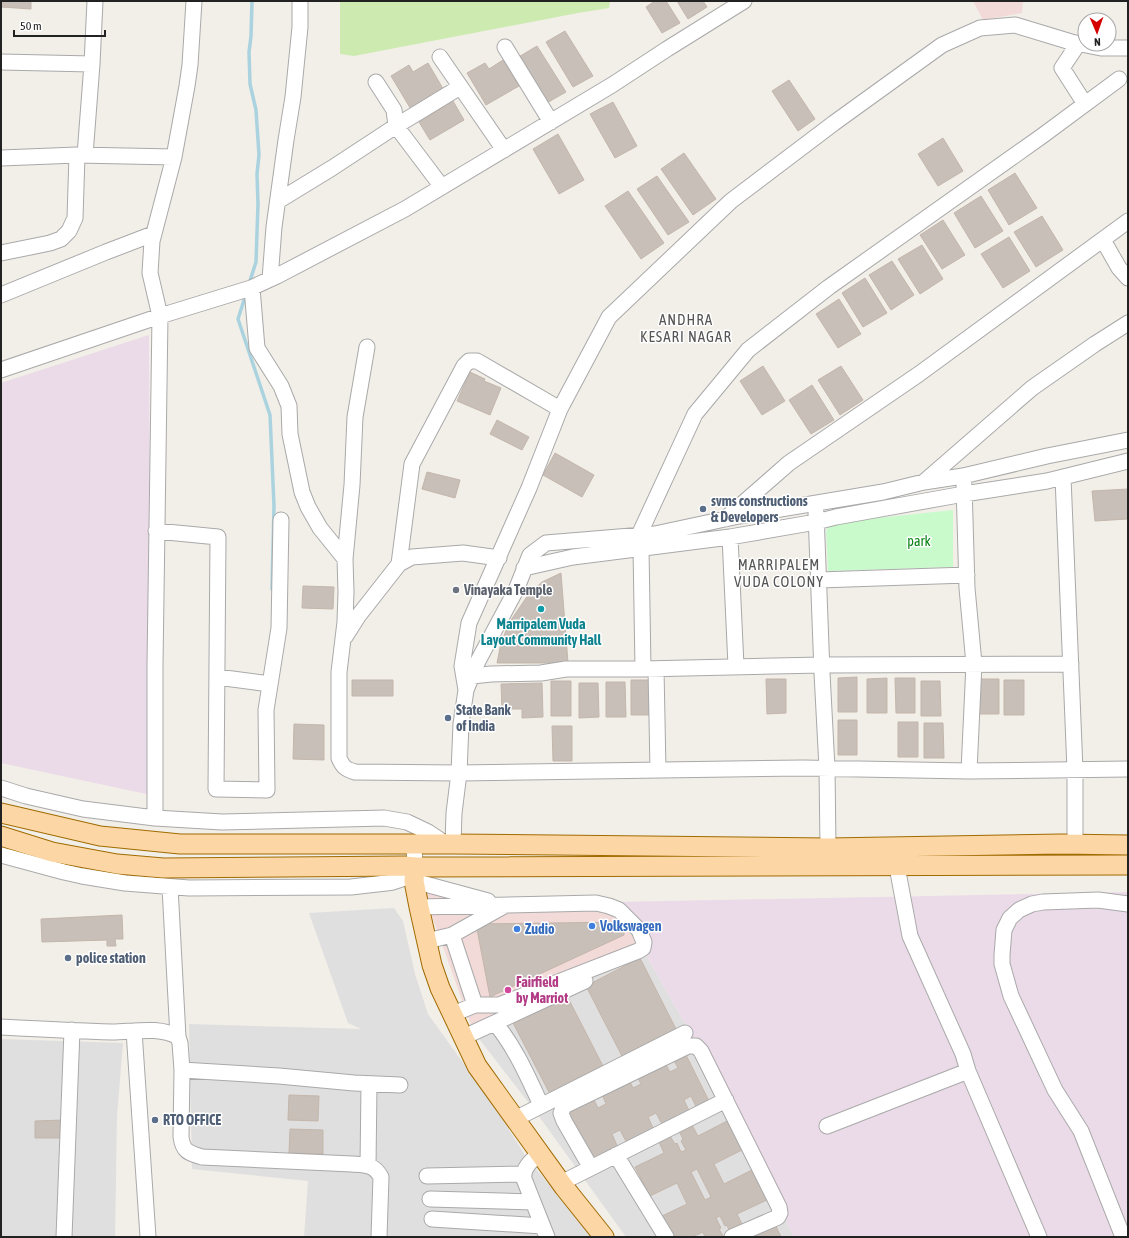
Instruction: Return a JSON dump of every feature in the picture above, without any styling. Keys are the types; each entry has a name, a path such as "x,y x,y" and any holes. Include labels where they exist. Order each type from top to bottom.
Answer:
{"main road":[{"path":"1,813 100,836 180,844 449,844 828,848 1128,845"},
{"path":"1,836 52,852 117,864 163,868 405,866 415,874 896,866 1128,865"},
{"path":"415,874 419,907 432,965 440,988 477,1066 561,1183 604,1237"}],"street":[{"path":"1,252 50,243 62,238 69,231 75,218 92,64 95,1"},
{"path":"155,818 156,530 160,316 150,273 153,234 174,157 187,86 190,65 194,1"},
{"path":"270,279 274,227 293,96 300,27 300,1"},
{"path":"1,370 160,316 248,289 277,276 405,209 612,85 744,1"},
{"path":"469,683 462,666 469,623 529,488 560,409 609,317 731,201 834,123 942,45 980,28 1016,25 1077,44"},
{"path":"1077,46 1062,68 1085,104"},
{"path":"505,47 551,122"},
{"path":"1117,48 1128,48"},
{"path":"440,58 504,150"},
{"path":"1,62 92,64"},
{"path":"658,770 640,541 695,414 748,350 829,287 1036,141 1118,79"},
{"path":"376,82 394,110 396,126 442,187"},
{"path":"278,201 460,87"},
{"path":"1,158 81,155 174,157"},
{"path":"724,519 789,463 919,374 1128,221"},
{"path":"1,296 153,234"},
{"path":"1103,240 1119,268 1128,278"},
{"path":"248,289 258,348 281,386 288,406 290,434 302,492 308,507 320,528 345,559"},
{"path":"924,482 1032,388 1094,344 1128,323"},
{"path":"367,346 355,417 352,485 345,559 345,622 339,672 338,758 343,766 349,770 355,772 459,773 827,768 969,771 1128,769"},
{"path":"399,564 412,464 464,366 469,361 477,360 560,409"},
{"path":"524,568 640,541 655,534 724,519 883,492 924,482 963,476 1047,456 1128,440"},
{"path":"1,788 26,796 83,808 155,818 222,822 384,818 407,822 449,844 459,773 461,724 469,683 478,661 516,590 530,555 546,543 730,537 964,494 1047,481 1128,461"},
{"path":"963,476 967,574 974,664 969,771"},
{"path":"1063,477 1075,770 1075,845"},
{"path":"815,504 827,768 828,848"},
{"path":"156,530 218,537 216,789 267,790 266,710 279,628 281,520"},
{"path":"730,537 736,666"},
{"path":"343,640 359,615 399,564 412,557 463,553 499,558"},
{"path":"819,580 967,574"},
{"path":"469,683 491,674 541,673 566,669 649,669 822,665 1071,664"},
{"path":"217,677 270,684"},
{"path":"414,845 415,874"},
{"path":"894,847 896,866 910,936 963,1054 968,1071 1039,1237"},
{"path":"1,855 82,876 125,883 170,887 350,886 394,882 415,874 505,905"},
{"path":"170,887 178,1037 180,1043 182,1070 182,1145 191,1154 202,1157 352,1164 368,1166 377,1170 381,1176 379,1237"},
{"path":"1123,1237 1081,1131 1055,1090 1012,996 1002,964 1002,954 1004,930 1010,918 1019,910 1032,904 1043,902 1098,900 1128,904"},
{"path":"419,907 596,903 619,910 639,930 644,942 643,948 638,951 499,1005 476,1005 453,1014"},
{"path":"426,941 452,935 505,905"},
{"path":"452,935 476,1005"},
{"path":"464,1037 640,956"},
{"path":"495,1023 504,1034 520,1060 541,1105"},
{"path":"1,1027 112,1032 167,1032 178,1037"},
{"path":"64,1237 72,1030"},
{"path":"134,1031 148,1237"},
{"path":"515,1119 685,1033"},
{"path":"591,1168 564,1121 561,1113 564,1106 688,1046 696,1046 701,1051 779,1207 780,1213 778,1217 732,1237"},
{"path":"182,1070 400,1085"},
{"path":"827,1126 968,1071"},
{"path":"368,1166 369,1084"},
{"path":"561,1183 726,1100"},
{"path":"432,1219 545,1231 523,1174 525,1169 540,1153"},
{"path":"616,1155 666,1237"},
{"path":"427,1176 523,1174"},
{"path":"430,1199 533,1202"}],"shaded area":[{"path":"973,1 1023,1 1022,13 983,20"},
{"path":"149,335 151,795 1,763 1,383"},
{"name":"Fairfield by Marriot","path":"423,891 449,898 616,902 642,948 473,1031"},
{"path":"1128,892 1128,1237 794,1237 692,1036 616,902"},
{"path":"394,908 403,921 415,974 428,1014 492,1103 525,1155 591,1237 304,1237 308,1181 192,1169 189,1024 361,1029 348,1023 309,913"},
{"path":"642,948 692,1036 794,1237 626,1237 538,1115 473,1031"},
{"path":"1,1039 123,1043 117,1116 115,1237 1,1237"}],"green space":[{"path":"340,1 610,1 609,8 354,56 340,54"},
{"name":"park","path":"953,510 953,567 828,571 826,531 829,526 859,520"}],"building":[{"path":"1,1 31,1 31,9 1,7"},
{"path":"655,1 666,1 680,23 662,33 646,7"},
{"path":"677,1 703,1 707,7 688,19"},
{"path":"565,31 593,76 573,87 546,42"},
{"path":"537,46 566,92 545,104 517,58"},
{"path":"503,60 519,86 486,105 467,73 485,63 489,69"},
{"path":"428,63 445,92 412,111 391,76 409,65 413,72"},
{"path":"789,80 815,119 798,131 772,91"},
{"path":"453,101 464,120 430,140 419,122"},
{"path":"613,102 637,146 615,158 590,114"},
{"path":"558,134 584,180 559,194 533,149"},
{"path":"943,138 963,171 938,186 918,154"},
{"path":"684,153 716,199 693,215 661,169"},
{"path":"1015,173 1037,208 1009,225 988,190"},
{"path":"657,176 689,222 668,235 637,189"},
{"path":"628,191 664,243 641,259 605,206"},
{"path":"981,196 1003,231 975,248 954,213"},
{"path":"1042,216 1063,250 1036,267 1014,232"},
{"path":"943,220 965,255 942,269 920,235"},
{"path":"1009,237 1030,271 1003,288 981,254"},
{"path":"922,245 943,279 920,294 898,259"},
{"path":"892,261 914,295 891,310 869,275"},
{"path":"865,278 887,313 863,327 842,293"},
{"path":"839,299 861,334 838,348 816,314"},
{"path":"763,366 785,401 762,415 740,381"},
{"path":"841,366 863,400 840,415 818,380"},
{"path":"470,372 485,379 484,381 501,388 490,415 457,401"},
{"path":"812,385 834,420 811,434 789,400"},
{"path":"497,420 529,437 522,450 490,434"},
{"path":"555,453 594,475 582,497 543,475"},
{"path":"427,472 460,480 455,498 422,489"},
{"path":"1128,489 1128,519 1095,521 1092,491"},
{"name":"Marripalem Vuda Layout Community Hall","path":"561,573 568,663 497,663 501,643 509,623 528,595 542,582"},
{"path":"303,586 334,587 333,609 302,608"},
{"path":"857,677 857,712 838,712 838,678"},
{"path":"887,678 887,713 867,713 867,679"},
{"path":"895,678 915,678 915,713 896,713"},
{"path":"766,679 786,679 786,713 767,714"},
{"path":"979,679 999,679 999,714 979,714"},
{"path":"352,680 393,680 393,696 352,696"},
{"path":"631,680 651,680 651,715 631,715"},
{"path":"1004,680 1024,680 1024,715 1004,715"},
{"path":"551,681 571,681 571,716 551,716"},
{"path":"921,681 940,681 941,716 921,716"},
{"path":"606,682 625,682 626,717 606,717"},
{"path":"542,683 543,717 522,718 522,709 502,709 501,684"},
{"path":"579,683 598,683 599,717 579,718"},
{"path":"838,720 857,720 857,755 838,755"},
{"path":"898,722 918,722 918,757 898,757"},
{"path":"924,723 943,723 944,758 924,758"},
{"path":"294,724 324,725 324,760 293,759"},
{"path":"552,726 572,726 572,761 553,761"},
{"path":"122,915 123,939 115,939 116,946 107,946 107,940 42,942 41,919"},
{"path":"624,922 624,935 490,997 476,924"},
{"path":"640,958 678,1033 624,1060 586,986"},
{"path":"566,994 604,1068 551,1096 512,1021"},
{"path":"684,1051 711,1105 698,1111 691,1096 684,1100 691,1115 664,1128 656,1113 648,1117 655,1132 628,1145 620,1130 612,1134 619,1150 592,1163 565,1109 592,1096 598,1108 606,1104 601,1092 628,1078 633,1088 641,1084 636,1074 664,1061 670,1072 678,1068 672,1057"},
{"path":"289,1095 319,1096 318,1121 288,1120"},
{"path":"64,1120 64,1138 35,1138 35,1121"},
{"path":"727,1121 742,1150 714,1164 724,1184 752,1170 767,1200 737,1214 743,1226 730,1233 727,1225 725,1226 720,1216 716,1218 721,1228 719,1229 723,1236 721,1237 705,1237 703,1232 692,1237 670,1237 660,1217 687,1204 677,1183 650,1196 635,1167 664,1153 659,1142 670,1136 675,1144 677,1143 681,1152 686,1150 681,1141 683,1139 679,1131 692,1125 698,1136","holes":["697,1169 711,1197 705,1200 691,1172"]},
{"path":"290,1129 323,1130 323,1154 289,1153"},
{"path":"774,1222 781,1237 745,1237"}],"waterway":[{"path":"249,284 256,262 258,204 257,174 259,155 256,110 250,84 249,52 252,1"},
{"path":"246,294 238,319 270,415 274,506 272,589"}],"place":[{"name":"svms constructions & Developers","path":"703,509"},
{"name":"Vinayaka Temple","path":"456,590"},
{"name":"Marripalem Vuda Layout Community Hall","path":"541,609"},
{"name":"State Bank of India","path":"448,718"},
{"name":"Volkswagen","path":"592,926"},
{"name":"Zudio","path":"517,929"},
{"name":"police station","path":"68,958"},
{"name":"Fairfield by Marriot","path":"508,990"},
{"name":"RTO OFFICE","path":"155,1120"}],"district":[{"name":"ANDHRA KESARI NAGAR","path":"686,328"},
{"name":"MARRIPALEM VUDA COLONY","path":"779,572"}]}
